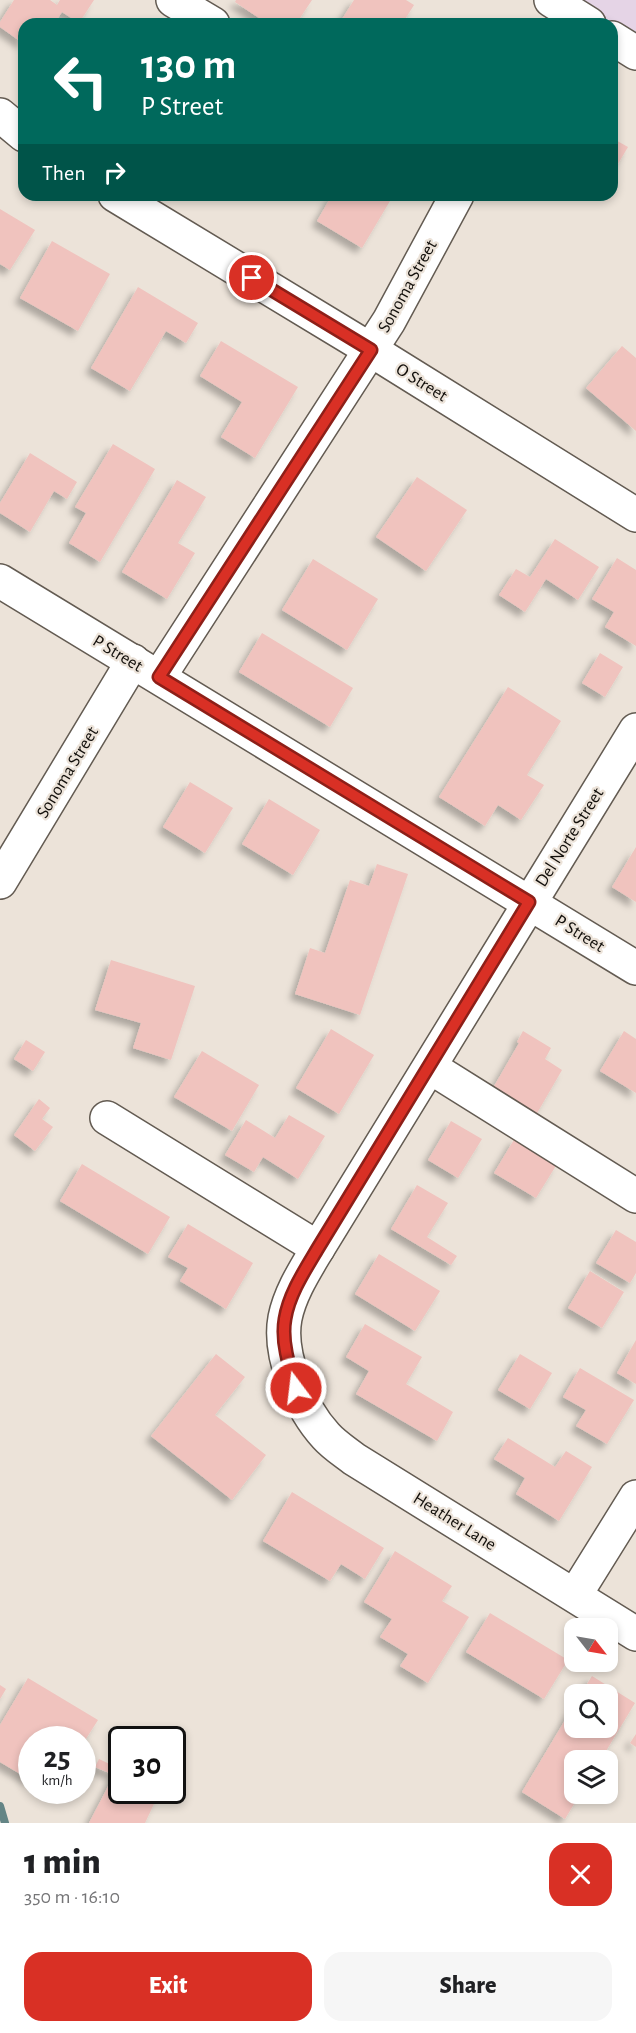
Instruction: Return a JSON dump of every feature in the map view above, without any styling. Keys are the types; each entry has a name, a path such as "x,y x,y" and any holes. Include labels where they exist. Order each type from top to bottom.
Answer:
{"street":[{"path":"173,0 203,18"},
{"path":"618,42 636,53"},
{"path":"0,115 18,130"},
{"name":"O Street","path":"125,201 371,350 636,515"},
{"name":"Sonoma Street","path":"0,882 146,669 371,350 454,201"},
{"name":"P Street","path":"0,582 636,968"},
{"name":"Del Norte Street","path":"296,1388 285,1345 285,1320 293,1293 318,1248 529,902 635,733"},
{"path":"430,1067 636,1196"},
{"path":"107,1118 318,1248"},
{"name":"Heather Lane","path":"296,1388 315,1424 328,1439 354,1459 636,1634"},
{"path":"575,1595 636,1497"}],"shaded area":[{"path":"551,0 636,0 636,53 618,42 618,18 580,18"}],"building":[{"path":"14,0 50,0 57,5 60,0 94,0 82,18 71,18 62,12 58,18 18,18 18,40 0,27 0,22"},
{"path":"236,0 312,0 300,18 259,18 235,2"},
{"path":"354,0 406,0 414,5 406,18 343,18"},
{"path":"618,141 628,147 618,164"},
{"path":"329,201 390,201 362,248 317,221"},
{"path":"0,209 35,230 10,270 0,264"},
{"path":"52,241 110,274 78,331 20,298"},
{"path":"138,287 198,323 186,343 166,331 130,391 91,368"},
{"path":"221,341 298,387 255,458 221,437 242,402 200,376"},
{"path":"622,346 636,358 636,431 586,388"},
{"path":"113,444 155,469 100,562 69,543 86,513 75,507"},
{"path":"30,453 77,482 67,499 54,491 30,532 0,513 0,503"},
{"path":"417,477 467,510 426,571 376,537"},
{"path":"177,480 206,497 178,543 195,553 167,599 122,572"},
{"path":"555,539 599,567 578,600 546,579 525,612 499,595 516,569 530,577"},
{"path":"617,558 636,570 636,646 605,627 614,612 592,599"},
{"path":"313,559 378,599 347,650 282,610"},
{"path":"262,633 353,688 330,727 239,672"},
{"path":"600,653 623,667 605,697 582,683"},
{"path":"508,687 561,721 527,775 544,785 521,820 498,805 485,826 439,797"},
{"path":"190,782 233,808 205,853 163,827"},
{"path":"269,799 320,830 293,875 242,844"},
{"path":"636,847 636,902 612,887"},
{"path":"377,864 408,874 360,1015 295,994 310,948 325,953 350,880 369,886"},
{"path":"111,960 195,986 171,1060 133,1048 141,1023 95,1010"},
{"path":"331,1029 374,1055 339,1114 296,1088"},
{"path":"523,1031 551,1048 545,1059 562,1070 536,1115 493,1088 519,1043 517,1042"},
{"path":"624,1031 636,1039 636,1093 600,1071"},
{"path":"26,1040 45,1052 33,1071 14,1059"},
{"path":"202,1051 259,1085 232,1131 174,1097"},
{"path":"39,1099 50,1108 42,1119 53,1127 35,1151 14,1135"},
{"path":"289,1115 325,1136 298,1179 263,1157 254,1172 225,1155 246,1120 275,1138"},
{"path":"451,1121 482,1139 458,1178 428,1160"},
{"path":"515,1138 557,1164 536,1198 494,1173"},
{"path":"82,1164 170,1217 148,1254 60,1201"},
{"path":"417,1185 448,1203 427,1237 457,1256 451,1265 391,1229"},
{"path":"188,1224 253,1263 226,1309 180,1281 188,1268 168,1257"},
{"path":"616,1230 636,1242 636,1273 630,1283 596,1263"},
{"path":"379,1254 440,1291 415,1331 355,1294"},
{"path":"590,1271 624,1292 602,1328 568,1308"},
{"path":"365,1324 422,1357 406,1384 453,1412 437,1441 356,1394 369,1371 346,1357"},
{"path":"636,1340 636,1384 617,1373"},
{"path":"216,1354 245,1377 215,1415 266,1455 232,1500 151,1436"},
{"path":"520,1354 552,1373 530,1409 498,1390"},
{"path":"580,1368 634,1400 607,1444 576,1426 586,1410 563,1397"},
{"path":"508,1438 555,1467 566,1451 592,1467 559,1521 516,1494 525,1478 494,1459"},
{"path":"292,1492 384,1548 365,1579 341,1564 330,1581 263,1541"},
{"path":"395,1551 452,1586 442,1601 469,1617 428,1683 400,1666 408,1654 380,1637 392,1619 364,1602"},
{"path":"490,1613 564,1658 564,1666 544,1699 466,1652"},
{"path":"592,1676 605,1684 587,1684"},
{"path":"28,1678 98,1720 94,1726 18,1726 18,1773 0,1762 0,1725"},
{"path":"0,1685 6,1689 0,1699"},
{"path":"618,1692 635,1703 618,1731"},
{"path":"564,1722 564,1738 614,1738 607,1750 564,1750 564,1804 574,1804 565,1819 522,1792"},
{"path":"636,1734 636,1747 630,1743"},
{"path":"99,1759 108,1763 108,1772 96,1767"},
{"path":"108,1787 108,1804 154,1804 145,1823 89,1823"}],"waterway":[{"path":"0,1806 5,1823"}],"route":[{"path":"252,278 371,350 159,677 529,902 318,1248 293,1293 285,1320 285,1345 296,1388"}]}
